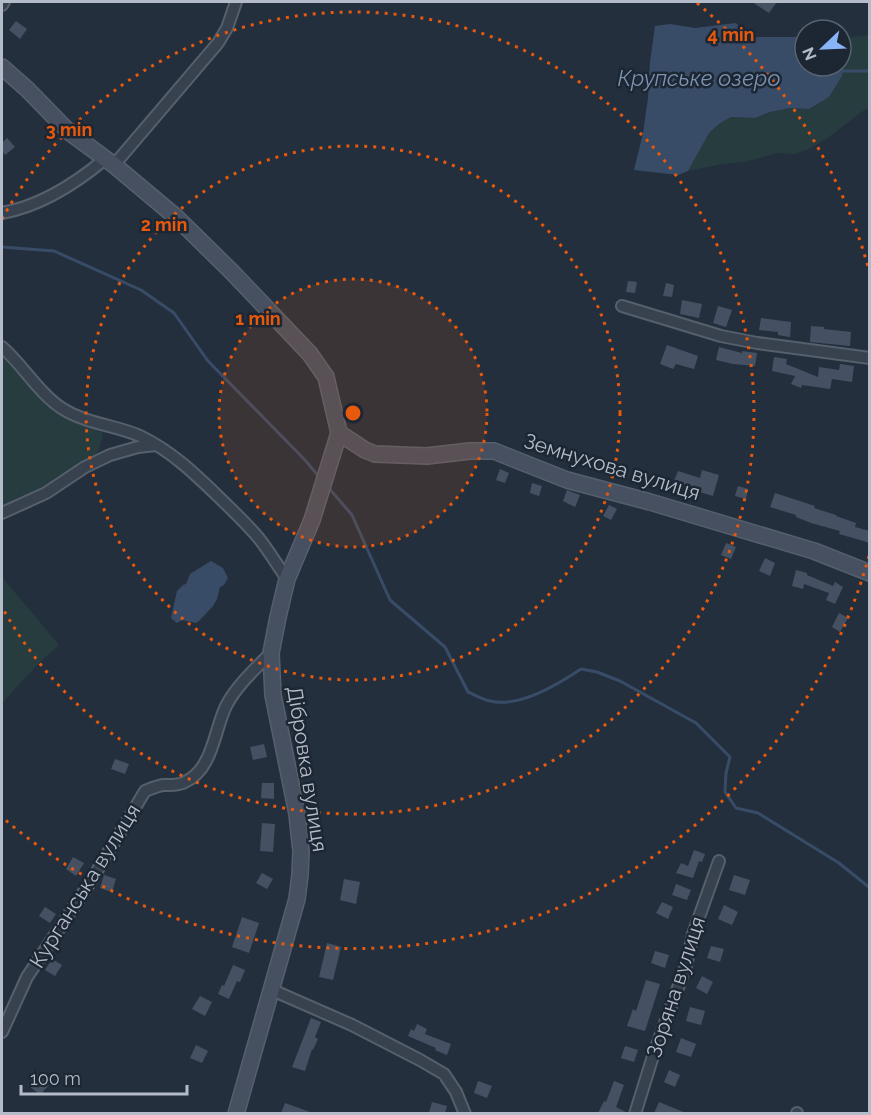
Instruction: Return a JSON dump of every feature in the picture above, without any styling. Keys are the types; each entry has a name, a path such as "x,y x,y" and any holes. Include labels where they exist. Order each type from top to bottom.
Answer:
{"street":[{"path":"2,213 26,207 53,195 109,162 218,43 227,28 236,2"},
{"path":"2,68 27,89 69,132 176,217 310,354 326,377 339,434"},
{"path":"622,306 721,336 870,358"},
{"path":"2,347 62,409 85,419 141,436 192,470 260,540 286,579"},
{"name":"Дібровка вулиця","path":"236,1113 297,899 300,875 301,851 297,814 273,695 271,653 286,579 312,520 339,434"},
{"name":"Земнухова вулиця","path":"339,434 375,454 428,456 470,451 494,451 567,480 814,551 870,573"},
{"path":"2,513 46,493 85,467 110,455 138,447 157,445"},
{"name":"Курганська вулиця","path":"2,1032 27,977 91,881 145,791 162,785 172,786 186,782 195,775 211,752 226,707 248,676 271,653"},
{"name":"Зоряна вулиця","path":"635,1113 686,966 693,934 719,861"},
{"path":"272,990 352,1025 444,1074 456,1092 465,1113"}],"green space":[{"path":"869,35 869,108 829,137 795,154 777,153 745,162 688,171 709,133 731,117 755,118 790,108 809,109 829,97 837,78 853,78 853,37"},
{"path":"2,352 29,380 98,427 103,434 99,450 92,458 44,489 2,509"},
{"path":"2,577 59,645 2,703"}],"water":[{"name":"Крупське озеро","path":"736,23 750,37 793,37 793,78 841,78 829,97 809,109 790,108 755,118 731,117 719,124 709,133 688,171 678,175 634,170 643,133 655,26 670,24 695,28"},
{"path":"211,561 223,568 228,578 220,587 217,599 196,623 182,620 177,623 171,618 177,591 186,584 190,574"}],"building":[{"path":"752,2 777,2 769,13"},
{"path":"16,21 27,29 20,39 9,30"},
{"path":"7,138 15,147 5,155 2,151 2,143"},
{"path":"628,281 637,282 635,293 626,292"},
{"path":"666,283 674,285 672,297 663,296"},
{"path":"682,300 702,304 699,318 680,314"},
{"path":"718,306 732,310 726,327 713,323"},
{"path":"761,318 791,322 790,337 778,335 778,332 759,330"},
{"path":"811,326 851,332 850,346 810,342"},
{"path":"667,345 698,356 694,369 676,364 673,369 660,364"},
{"path":"719,347 742,353 742,351 757,353 755,366 716,360"},
{"path":"774,357 787,359 786,364 818,377 819,367 839,370 840,364 854,366 852,382 832,379 830,389 802,385 801,388 791,384 795,376 772,371"},
{"path":"500,469 509,473 505,483 496,480"},
{"path":"702,470 719,475 713,496 674,481 678,471 700,478"},
{"path":"532,483 542,486 539,496 530,493"},
{"path":"738,486 748,489 746,499 735,496"},
{"path":"567,490 580,495 575,507 563,501"},
{"path":"775,493 856,523 855,527 870,531 870,543 839,534 840,531 811,523 796,515 770,507"},
{"path":"609,505 617,509 611,520 603,516"},
{"path":"726,543 736,547 731,559 721,555"},
{"path":"765,558 775,563 770,576 759,571"},
{"path":"796,570 833,586 835,582 843,587 835,604 826,600 829,593 804,584 803,589 792,586"},
{"path":"839,613 848,618 840,632 832,627"},
{"path":"264,744 267,757 253,760 250,747"},
{"path":"115,759 129,764 125,774 111,769"},
{"path":"262,783 274,783 274,799 261,798"},
{"path":"262,823 275,824 273,852 260,851"},
{"path":"694,850 705,854 702,862 699,861 693,878 676,873 681,863 688,866"},
{"path":"73,857 84,863 76,876 66,869"},
{"path":"262,873 273,879 267,889 256,883"},
{"path":"104,875 116,879 112,892 100,888"},
{"path":"734,875 750,880 745,895 729,890"},
{"path":"344,879 360,882 356,904 340,900"},
{"path":"676,884 691,890 687,900 672,895"},
{"path":"662,902 673,907 668,919 656,913"},
{"path":"724,905 738,912 732,925 718,919"},
{"path":"45,907 56,914 50,923 39,916"},
{"path":"242,917 259,923 249,953 232,947"},
{"path":"327,943 341,947 333,980 319,977"},
{"path":"711,946 724,949 720,962 707,958"},
{"path":"655,951 669,955 665,968 651,963"},
{"path":"52,959 62,965 55,976 45,970"},
{"path":"233,965 245,970 229,999 218,994"},
{"path":"702,976 713,982 707,994 696,988"},
{"path":"646,980 660,984 645,1031 627,1026 633,1009 636,1011"},
{"path":"200,996 212,1002 205,1016 192,1009"},
{"path":"690,1007 705,1011 701,1025 686,1021"},
{"path":"311,1018 321,1022 315,1037 318,1039 305,1071 292,1067"},
{"path":"417,1024 427,1029 425,1034 451,1044 447,1055 408,1036"},
{"path":"681,1038 696,1044 691,1057 676,1052"},
{"path":"196,1045 208,1051 202,1063 190,1058"},
{"path":"625,1046 638,1050 634,1062 621,1058"},
{"path":"669,1070 680,1075 675,1087 664,1082"},
{"path":"37,1074 49,1085 40,1095 28,1085"},
{"path":"478,1081 492,1086 487,1098 474,1093"},
{"path":"614,1081 624,1085 616,1107 628,1113 598,1113 604,1101 606,1102"},
{"path":"432,1102 447,1106 445,1113 429,1113"},
{"path":"659,1102 686,1113 654,1113"},
{"path":"285,1103 310,1112 281,1113"}],"waterway":[{"path":"853,71 870,71"},
{"path":"2,247 54,251 141,290 174,313 208,361 320,478"},
{"path":"328,487 352,515 390,600 445,647 468,692 490,701 513,701 537,694 581,669 597,672 620,681 696,723 730,757 725,792 736,808 758,813 839,863 870,888"}]}
